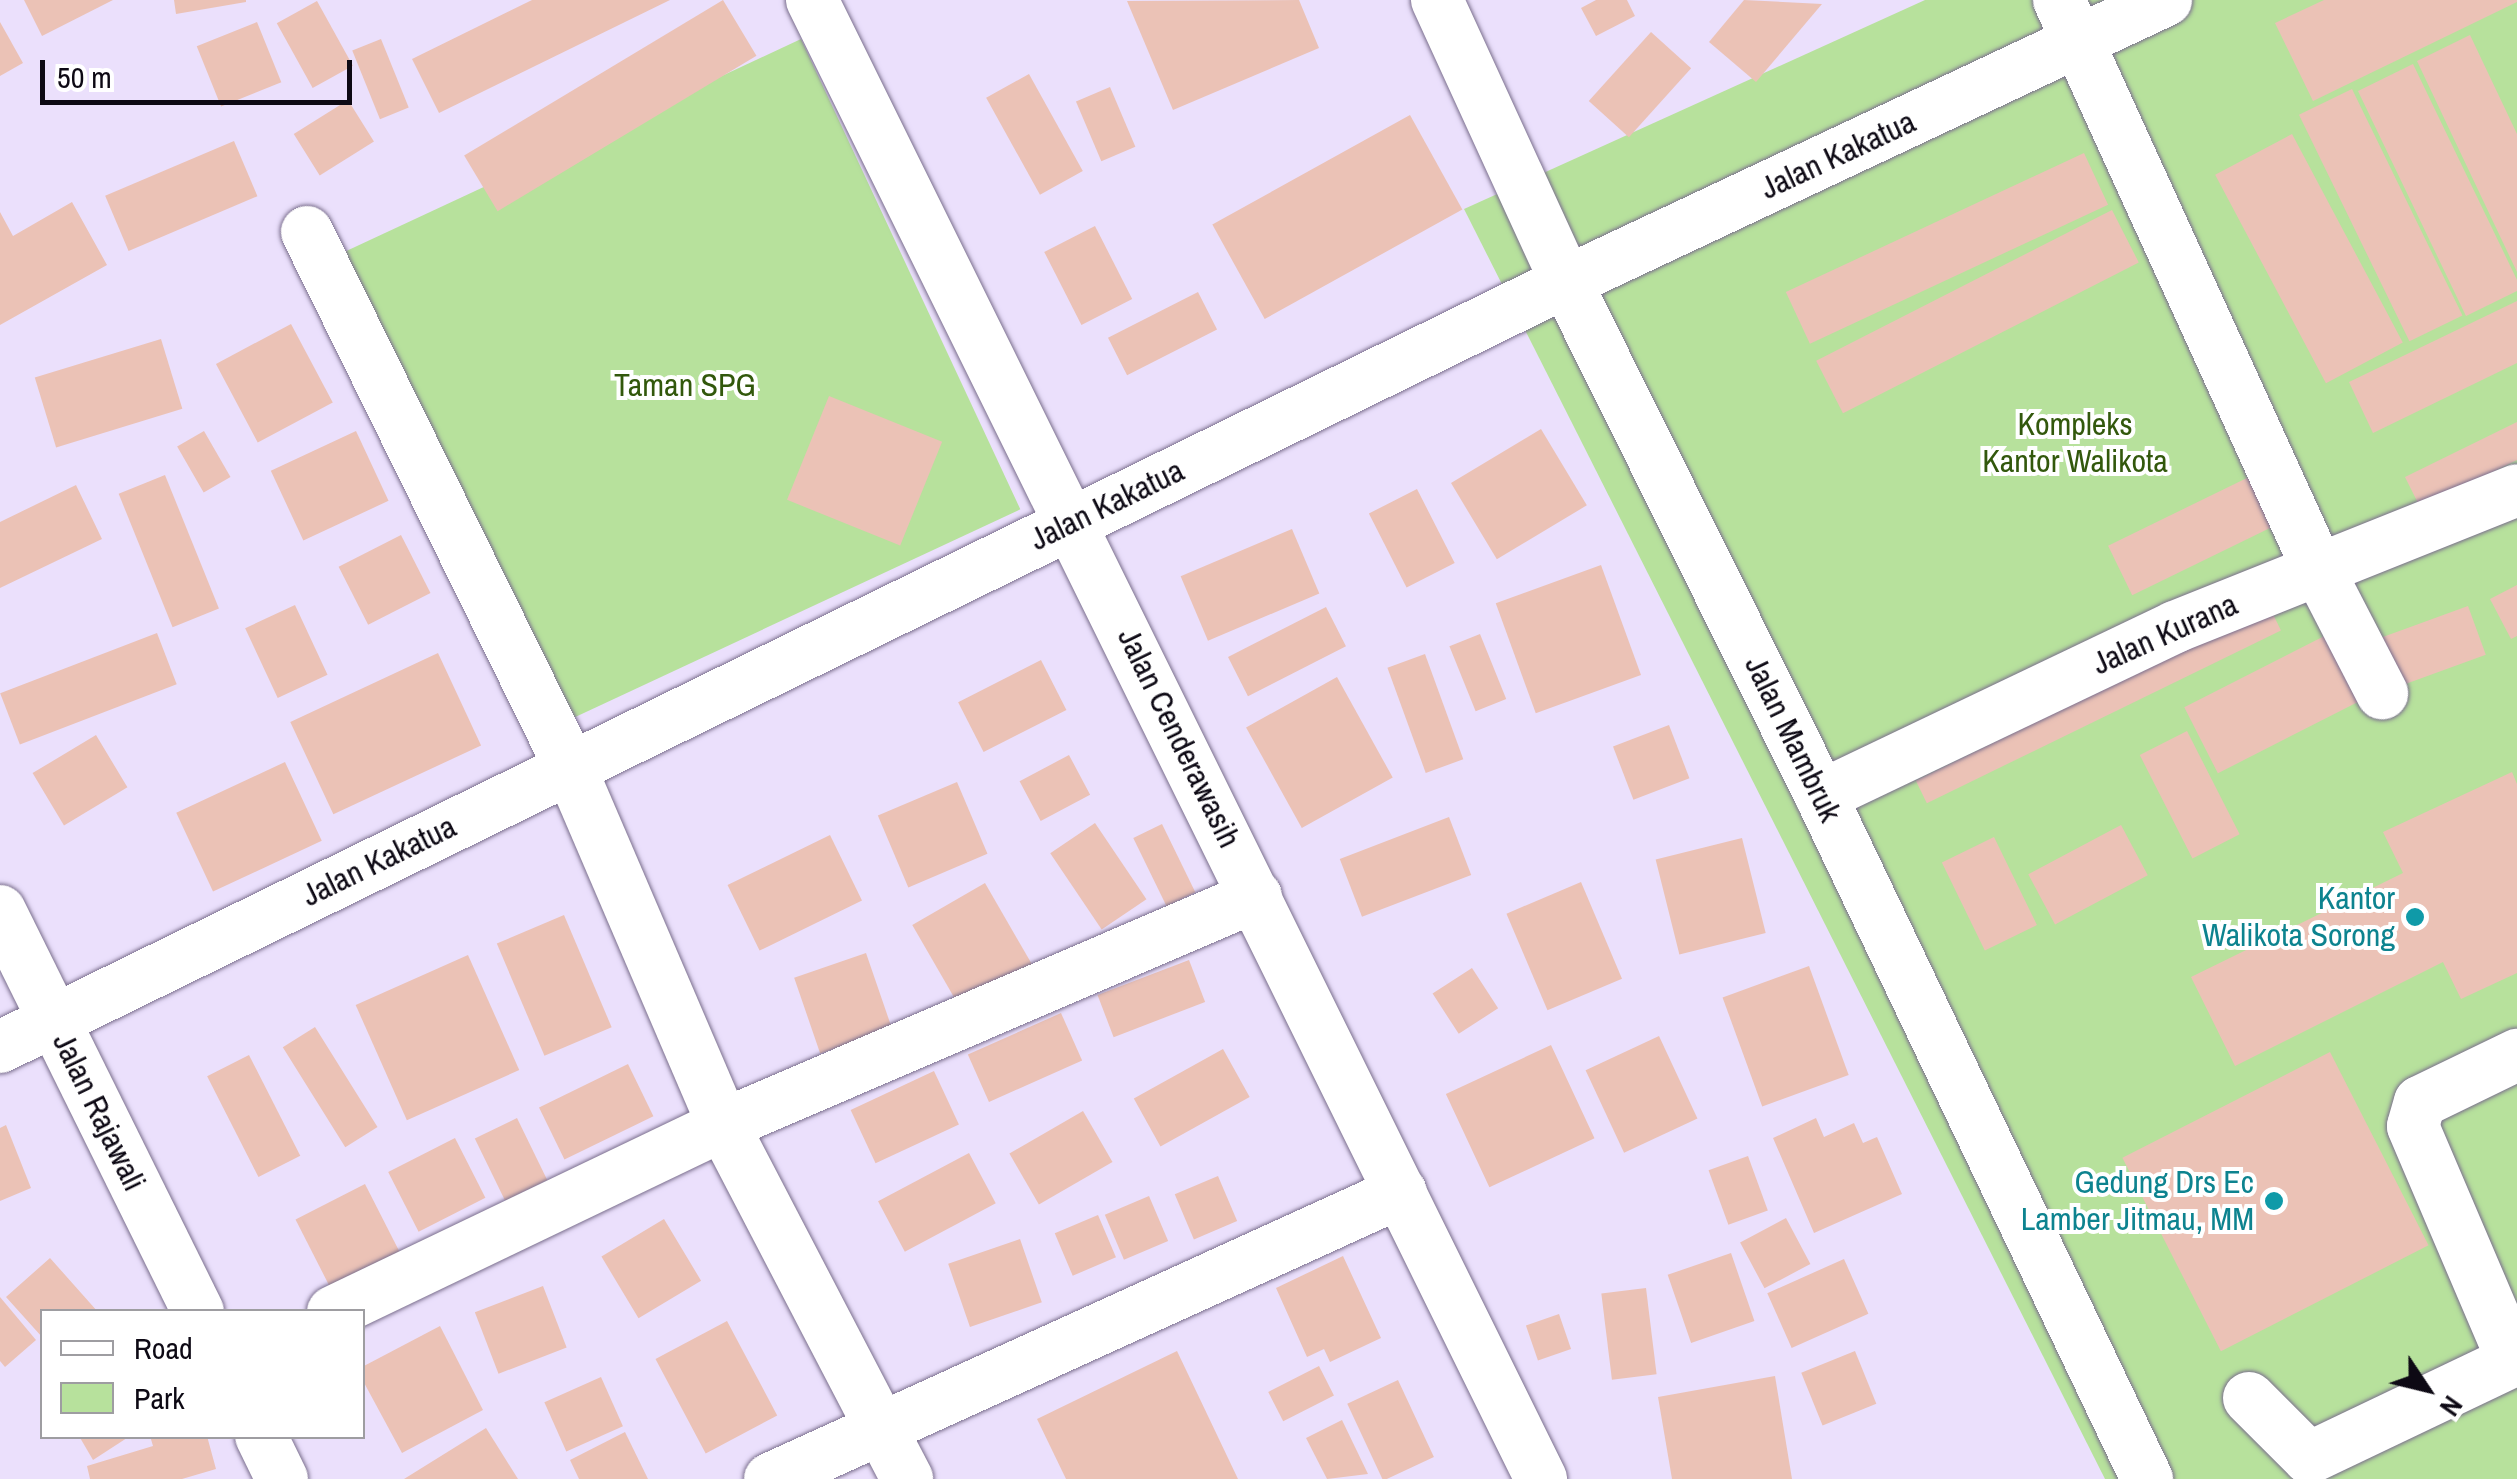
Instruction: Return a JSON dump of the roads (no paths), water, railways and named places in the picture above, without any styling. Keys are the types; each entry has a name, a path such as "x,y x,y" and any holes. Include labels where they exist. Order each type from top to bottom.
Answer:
{"street":[{"name":"Jalan Cenderawasih","path":"812,0 1073,522 1541,1479"},
{"name":"Jalan Mambruk","path":"1436,0 1566,282 1822,796 2147,1479"},
{"name":"Jalan Kakatua","path":"0,1047 569,765 1566,282 2069,21 2166,0"},
{"path":"2069,21 2318,569 2382,693"},
{"path":"307,232 569,765 723,1125 907,1479"},
{"name":"Jalan Kurana","path":"1822,796 2175,626 2517,490"},
{"path":"338,1309 723,1125 1256,896"},
{"name":"Jalan Rajawali","path":"0,912 197,1309"},
{"path":"2249,1398 2309,1458 2515,1360 2413,1126 2420,1102 2517,1055"},
{"path":"770,1479 1401,1192"},
{"path":"262,1439 282,1479"}],"place":[{"name":"Kantor Walikota Sorong","path":"2415,917"},
{"name":"Gedung Drs Ec Lamber Jitmau, MM","path":"2274,1201"}],"park label":[{"name":"Taman SPG","path":"685,385"},
{"name":"Kompleks Kantor Walikota","path":"2075,444"}]}
